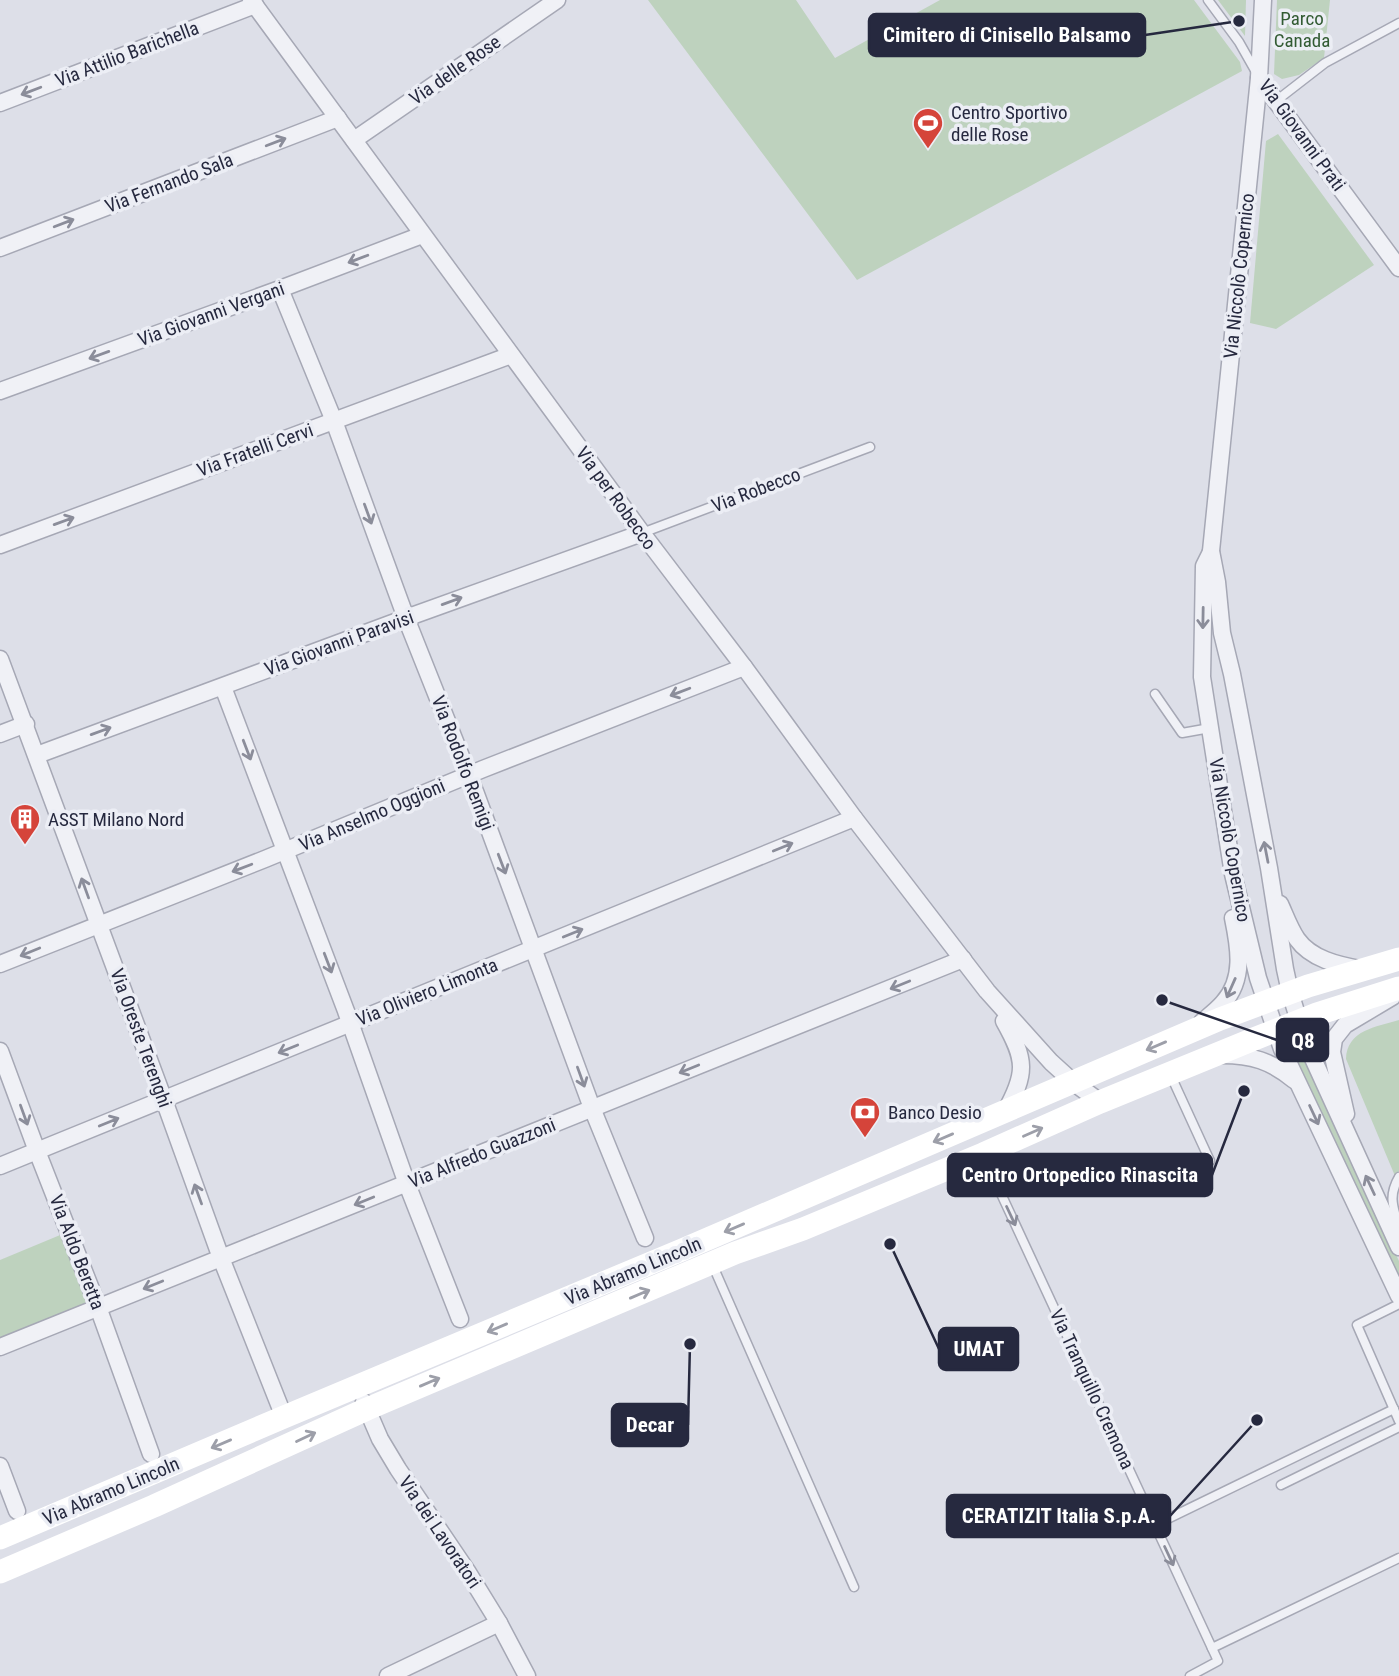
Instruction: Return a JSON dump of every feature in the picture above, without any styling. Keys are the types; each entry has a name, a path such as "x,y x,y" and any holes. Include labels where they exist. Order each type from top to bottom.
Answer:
{"main road":[{"name":"Via Abramo Lincoln","path":"0,1538 1192,1031 1290,992 1399,958"},
{"name":"Via Abramo Lincoln","path":"0,1572 200,1486 368,1409 735,1253 803,1229 1254,1038 1399,990"},
{"path":"200,1486 213,1469 268,1442 284,1417"}],"street":[{"name":"Via delle Rose","path":"354,140 557,0"},
{"name":"Via Niccolò Copernico","path":"1263,0 1259,78 1211,551 1222,633 1232,674 1290,992 1305,1041 1353,1147"},
{"name":"Via per Robecco","path":"253,3 642,533 987,992 1020,1055 1022,1072 1016,1093 1005,1112"},
{"name":"Via Attilio Barichella","path":"0,103 253,3"},
{"name":"Via Giovanni Prati","path":"1259,78 1399,268"},
{"name":"Via Fernando Sala","path":"0,248 338,118"},
{"name":"Via Giovanni Vergani","path":"0,391 422,235"},
{"name":"Via Rodolfo Remigi","path":"280,289 334,421 592,1108 645,1238"},
{"name":"Via Fratelli Cervi","path":"0,545 511,355"},
{"name":"Via Giovanni Paravisi","path":"37,755 642,533"},
{"name":"Via Niccolò Copernico","path":"1211,551 1204,566 1202,677 1233,874 1258,978 1282,1049 1399,1296"},
{"name":"Via Oreste Terenghi","path":"0,659 221,1258 284,1417"},
{"name":"Via Anselmo Oggioni","path":"0,964 744,667"},
{"path":"223,687 351,1024 407,1184 460,1319"},
{"path":"0,734 26,724"},
{"name":"Via Oliviero Limonta","path":"0,1166 854,818"},
{"path":"1192,1031 1224,1001 1236,977 1239,950 1229,898 1233,874"},
{"path":"1272,887 1297,939 1311,953 1338,965 1363,969"},
{"name":"Via Alfredo Guazzoni","path":"0,1347 963,959"},
{"path":"1399,990 1345,1026 1334,1039 1332,1052 1353,1147 1399,1247"},
{"name":"Via per Robecco","path":"987,992 1073,1082 1100,1102"},
{"name":"Via Aldo Beretta","path":"0,1051 99,1307 151,1454"},
{"path":"1212,1056 1245,1056 1263,1060 1281,1069 1299,1084"},
{"name":"Via dei Lavoratori","path":"358,1386 380,1439 499,1623 527,1676"},
{"path":"0,1466 17,1511"},
{"path":"388,1676 499,1623"}],"lane":[{"name":"Via Giovanni Prati","path":"1208,0 1240,42 1259,78"},
{"path":"1276,101 1325,63 1399,23"},
{"name":"Via Robecco","path":"642,533 870,447"},
{"path":"1155,694 1182,733 1210,728"},
{"path":"1170,1073 1210,1160"},
{"name":"Via Tranquillo Cremona","path":"983,1154 1218,1661 1190,1676"},
{"path":"1399,1177 1392,1189 1392,1203 1399,1227"},
{"path":"711,1263 854,1587"},
{"path":"1399,1304 1357,1325 1399,1421"},
{"path":"1154,1525 1394,1409"},
{"path":"1281,1485 1399,1427"},
{"path":"1212,1648 1399,1558"}],"green space":[{"name":"Centro Sportivo delle Rose","path":"648,0 796,0 835,58 940,0 1194,0 1240,62 1242,71 857,280"},
{"path":"1218,0 1246,0 1245,36"},
{"name":"Parco Canada","path":"1277,0 1330,0 1324,58 1299,75 1282,79 1274,74"},
{"path":"1278,134 1374,265 1276,329 1250,323 1266,141"},
{"path":"1399,1020 1399,1171 1395,1176 1346,1059 1351,1042 1357,1036 1364,1031"},
{"path":"1299,1049 1399,1261 1399,1278 1293,1052"},
{"path":"65,1233 91,1301 0,1338 0,1260"}],"place":[{"name":"Cimitero di Cinisello Balsamo","path":"1239,21"},
{"name":"Centro Sportivo delle Rose","path":"928,150"},
{"name":"ASST Milano Nord","path":"25,846"},
{"name":"Q8","path":"1162,1000"},
{"name":"Centro Ortopedico Rinascita","path":"1244,1091"},
{"name":"Banco Desio","path":"865,1139"},
{"name":"UMAT","path":"890,1244"},
{"name":"Decar","path":"690,1344"},
{"name":"CERATIZIT Italia S.p.A.","path":"1257,1420"}]}
